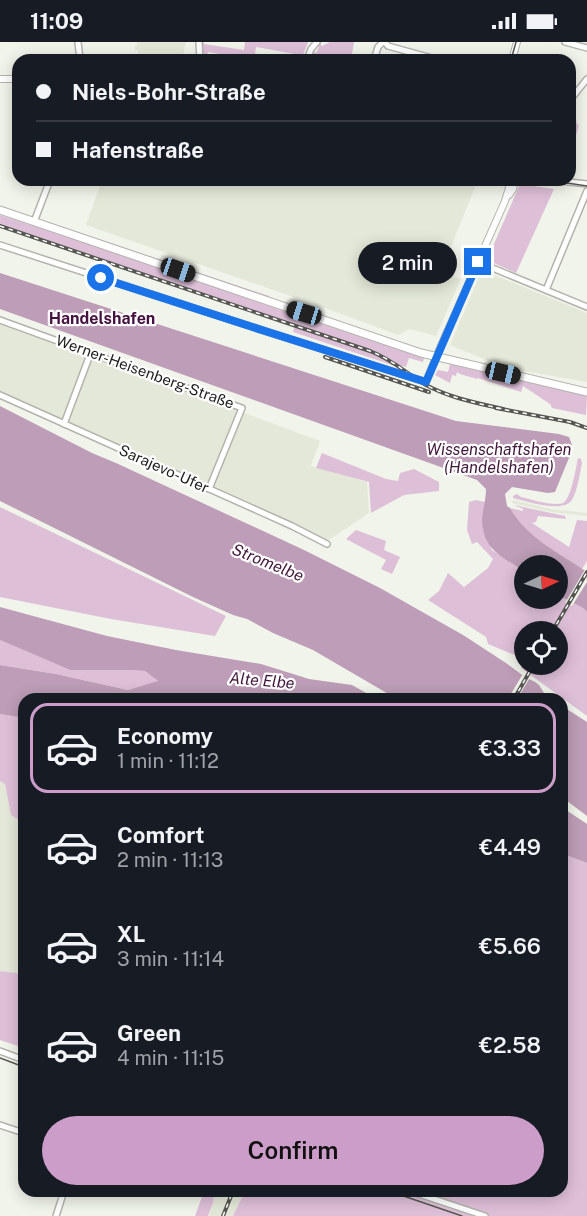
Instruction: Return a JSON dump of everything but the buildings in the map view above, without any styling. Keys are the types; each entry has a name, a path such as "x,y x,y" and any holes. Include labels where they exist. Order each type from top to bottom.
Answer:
{"main road":[{"path":"0,210 421,353 587,392"}],"street":[{"path":"376,54 378,47 384,42 388,46 417,54"},
{"path":"565,42 587,48"},
{"path":"576,93 587,79"},
{"path":"34,222 48,186"},
{"path":"0,244 426,382 505,201 509,186"},
{"path":"505,201 514,186"},
{"path":"546,290 587,191"},
{"path":"478,262 587,307"},
{"name":"Werner-Heisenberg-Straße","path":"0,320 242,408 209,489"},
{"path":"64,424 91,352"},
{"name":"Sarajevo-Ufer","path":"0,395 292,526 327,544"},
{"path":"0,1051 18,1058"},
{"path":"0,1125 18,1131"},
{"path":"56,1216 62,1197"},
{"path":"428,1197 485,1216"}],"shaded area":[{"path":"137,42 186,42 183,54 138,54 138,50 135,50"},
{"path":"203,42 244,50 245,42 308,42 303,54 256,47 255,54 208,52 203,54"},
{"path":"330,42 354,42 352,54 313,54 319,47 316,45 320,43 322,46"},
{"path":"100,186 476,186 441,271 461,279 436,336 410,329 398,335 86,225"},
{"path":"519,186 554,189 516,273 487,260"},
{"path":"0,215 222,287 246,298 424,358 423,362 409,358 406,367 401,368 293,332 295,324 0,224"},
{"path":"47,222 269,296 269,298"},
{"path":"482,270 587,313 587,382 506,368 450,345"},
{"path":"0,322 320,441 311,466 367,482 369,513 324,543 0,397"},
{"path":"450,364 587,395 586,415 552,408 550,404 523,386 521,392 457,372 456,376 452,375 450,383 435,375 438,370 448,372"},
{"path":"322,453 386,479 398,481 400,473 414,469 439,482 439,491 404,495 371,513 369,482 316,468"},
{"path":"578,458 582,463 578,482 574,497 567,504 544,505 513,498 517,494 542,502 563,503 571,490"},
{"path":"476,500 485,502 482,518 492,550 514,565 514,609 568,609 568,600 587,612 587,716 568,702 568,693 555,693 531,675 568,675 568,621 514,621 514,655 488,644 486,637 428,600 439,591 448,573 464,587 488,568 493,559 477,542 472,544 467,530 469,502"},
{"path":"513,500 551,509 587,513 587,516 551,512 512,503"},
{"path":"514,505 565,516 566,519 538,516 536,522 532,523 569,547 577,520 587,521 587,561 582,569 568,560 568,555 561,555 533,535 510,508 523,511"},
{"path":"0,507 226,616 215,636 111,619 0,597"},
{"path":"356,530 386,541 384,550 400,557 392,574 381,569 386,560 346,539"},
{"path":"0,640 70,670 145,671 159,682 128,690 56,674 0,665"},
{"path":"0,714 18,717 18,819 11,815 5,784 0,781"},
{"path":"0,781 5,784 11,815 18,819 18,973 0,971"},
{"path":"568,856 587,863 587,1216 233,1216 242,1197 568,1197"},
{"path":"0,971 18,973 18,1046 0,1040"},
{"path":"202,1197 214,1197 208,1216 195,1216"},
{"path":"214,1197 242,1197 233,1216 209,1216"}],"water":[{"name":"Wissenschaftshafen (Handelshafen)","path":"0,273 456,421 569,437 572,445 571,453 555,492 548,493 512,487 505,494 507,506 525,528 562,555 514,555 514,565 495,551 483,529 482,518 486,489 477,480 0,309"},
{"name":"Stromelbe","path":"0,406 92,453 304,550 380,588 463,635 514,669 514,675 522,675 535,682 544,693 387,693 313,650 193,597 0,501"},
{"name":"Wissenschaftshafen (Handelshafen)","path":"568,559 587,572 587,612 568,600"},
{"name":"Alte Elbe","path":"0,607 107,636 261,664 309,679 352,685 366,693 18,693 18,717 0,714 0,665 56,674 128,690 158,681 145,671 70,670 0,640"},
{"path":"568,710 587,722 587,816 568,802"},
{"path":"568,811 587,824 587,863 568,856"}],"pier":[{"path":"586,568 587,582 572,606 568,604 568,598"},
{"path":"522,675 529,675 531,676 521,693 512,693"}],"tram line":[{"path":"513,54 516,42"},
{"path":"576,184 587,186"},
{"path":"0,1058 18,1065"},
{"path":"407,1197 462,1216"}],"railway":[{"path":"0,226 370,351 386,358 435,390 464,400 503,409"},
{"path":"325,357 429,392"},
{"path":"496,408 570,422 587,428"},
{"path":"558,621 587,572"},
{"path":"517,693 528,675"},
{"path":"223,1216 231,1197"}],"district":[{"name":"Handelshafen","path":"102,318"}],"route":[{"path":"101,278 426,382 478,262"}]}
